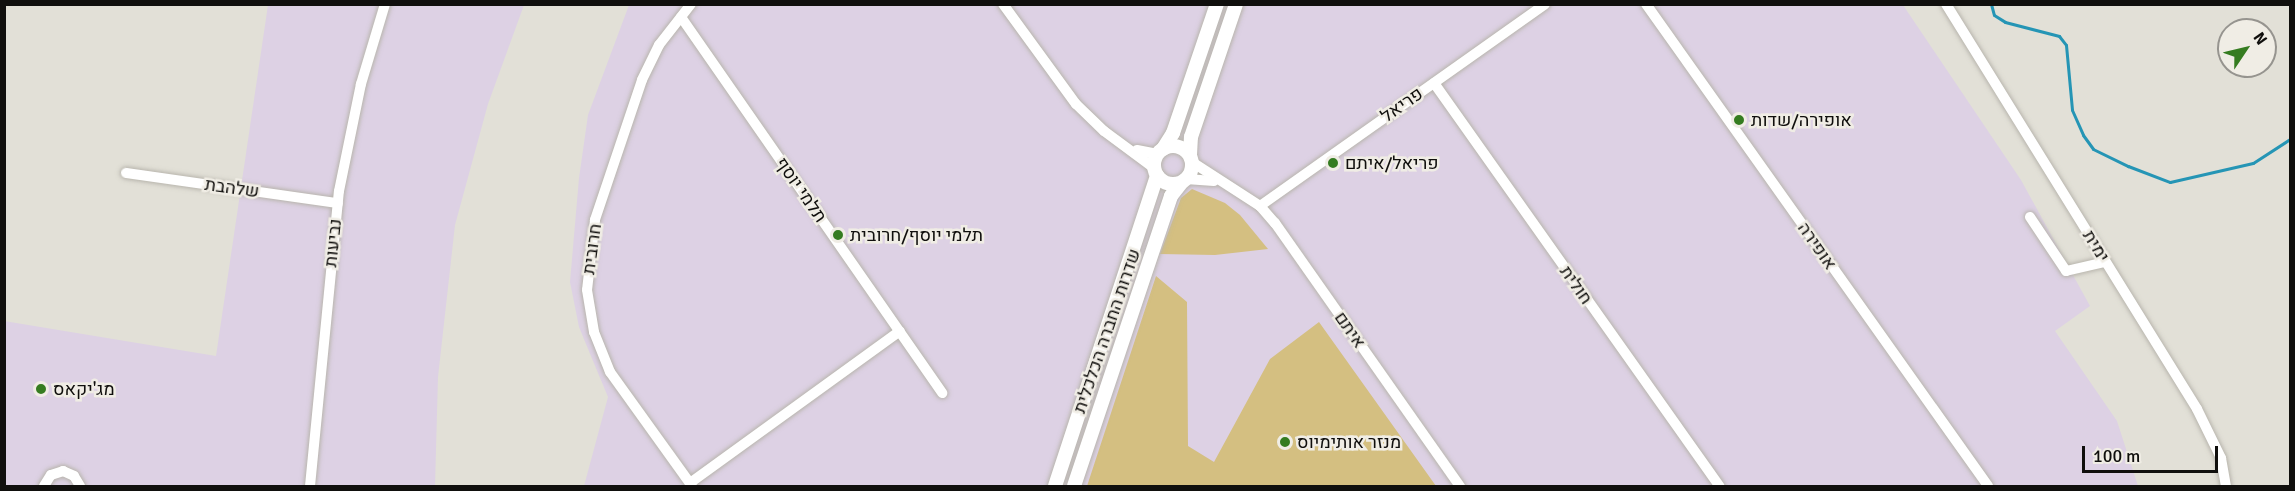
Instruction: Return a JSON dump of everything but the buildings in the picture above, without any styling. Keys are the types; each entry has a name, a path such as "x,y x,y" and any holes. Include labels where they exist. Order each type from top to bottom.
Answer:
{"main road":[{"path":"1217,4 1173,133 1160,151 1156,171 1165,182 1184,181 1191,158 1191,137 1236,4"},
{"path":"1160,151 1175,146 1191,158"},
{"name":"שדרות החברה הכלכלית","path":"1055,486 1156,171"},
{"name":"שדרות החברה הכלכלית","path":"1074,486 1171,196 1184,181"}],"street":[{"name":"נביעות","path":"310,486 338,203 354,110 386,4"},
{"name":"חרובית","path":"691,4 659,45 642,80 595,220 587,290 594,332 610,372 691,485"},
{"path":"1003,4 1076,104 1104,131 1133,149 1156,171"},
{"name":"פריאל","path":"1260,206 1545,4"},
{"name":"אופירה","path":"1646,4 1988,486"},
{"name":"ימית","path":"1946,7 2212,436 2221,458 2226,486"},
{"name":"תלמי יוסף","path":"681,16 942,393"},
{"name":"חולית","path":"1434,83 1719,486"},
{"path":"1133,149 1160,151"},
{"name":"איתם","path":"1191,158 1228,186 1260,206 1460,486"},
{"name":"שלהבת","path":"126,173 338,203"},
{"name":"איתם","path":"1184,181 1201,178 1228,186"},
{"path":"2031,217 2066,271 2105,262"},
{"path":"691,485 900,331"},
{"path":"44,486 51,475 63,471 74,476 80,486"}],"shaded area":[{"path":"268,5 524,5 488,104 455,225 438,377 435,486 5,486 4,321 216,356"},
{"path":"629,5 1903,5 2021,180 2090,306 2055,331 2117,421 2138,486 584,486 608,397 579,327 570,282 579,178 588,115"},
{"path":"1192,189 1225,203 1240,215 1268,249 1215,255 1160,254 1181,198"},
{"path":"1156,276 1187,302 1188,446 1214,462 1270,359 1319,322 1436,486 1087,486"}],"waterway":[{"path":"1991,4 1994,15 2005,22 2059,36 2066,45 2072,110 2083,135 2093,149 2128,166 2170,182 2253,163 2290,139"}],"place":[{"name":"אופירה/שדות","path":"1739,120"},
{"name":"פריאל/איתם","path":"1333,163"},
{"name":"תלמי יוסף/חרובית","path":"838,235"},
{"name":"מג'יקאס","path":"41,389"},
{"name":"מנזר אותימיוס","path":"1285,442"}]}
